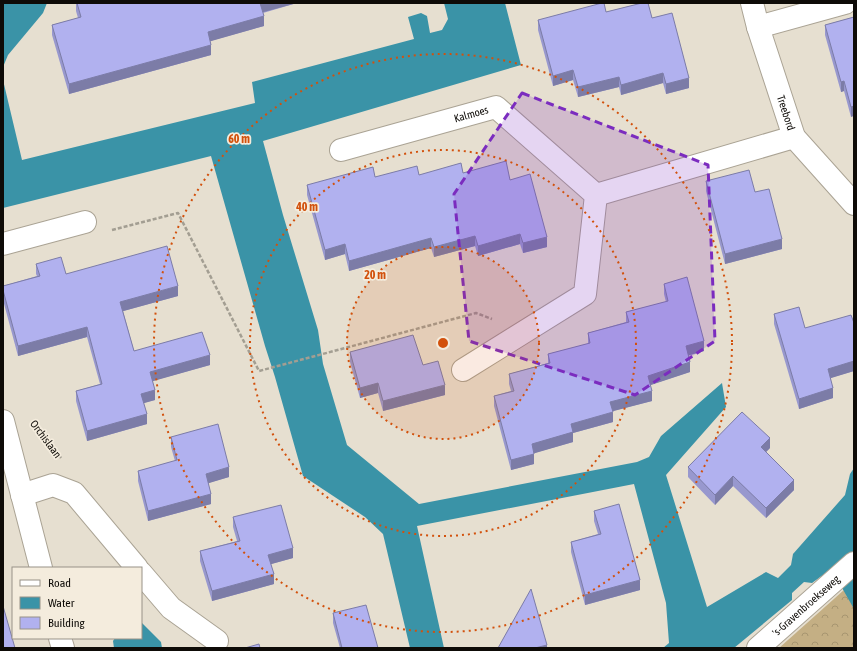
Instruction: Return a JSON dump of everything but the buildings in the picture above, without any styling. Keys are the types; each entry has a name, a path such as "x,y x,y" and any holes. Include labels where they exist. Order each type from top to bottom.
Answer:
{"street":[{"name":"Treebord","path":"752,3 758,27 794,137 854,204"},
{"path":"758,27 846,3"},
{"name":"Kalmoes","path":"341,150 496,107 596,195"},
{"path":"464,370 585,294 596,195 794,137"},
{"path":"3,244 85,222"},
{"path":"3,421 41,567"},
{"path":"22,495 53,485 74,492 136,567"},
{"name":"'s-Gravenbroekseweg","path":"758,648 854,563"},
{"path":"142,573 172,608 217,641"}],"path":[{"path":"85,222 113,230 178,213 259,371 476,313 525,331"},
{"name":"Orchislaan","path":"30,417 74,476 74,492"}],"highlighted area":[{"path":"522,93 708,165 715,341 635,395 469,341 454,194"}],"green space":[{"path":"854,581 854,648 779,648"}],"water":[{"path":"3,3 47,3 43,13 8,55 3,67"},
{"path":"444,3 505,3 521,65 263,141 283,215 318,330 323,364 347,445 419,504 637,462 649,457 661,436 722,383 726,407 666,475 707,607 766,572 778,578 791,565 793,554 845,495 850,474 854,468 854,609 841,586 827,572 812,583 804,582 792,593 792,600 734,648 663,648 669,643 666,603 634,484 417,526 444,648 410,648 383,534 365,517 303,476 211,156 3,208 3,80 22,160 255,103 252,82 414,39 408,17 421,13 427,16 430,33 442,30 448,19"},
{"path":"142,623 161,642 162,648 114,648 113,641 114,639 142,639"}]}
